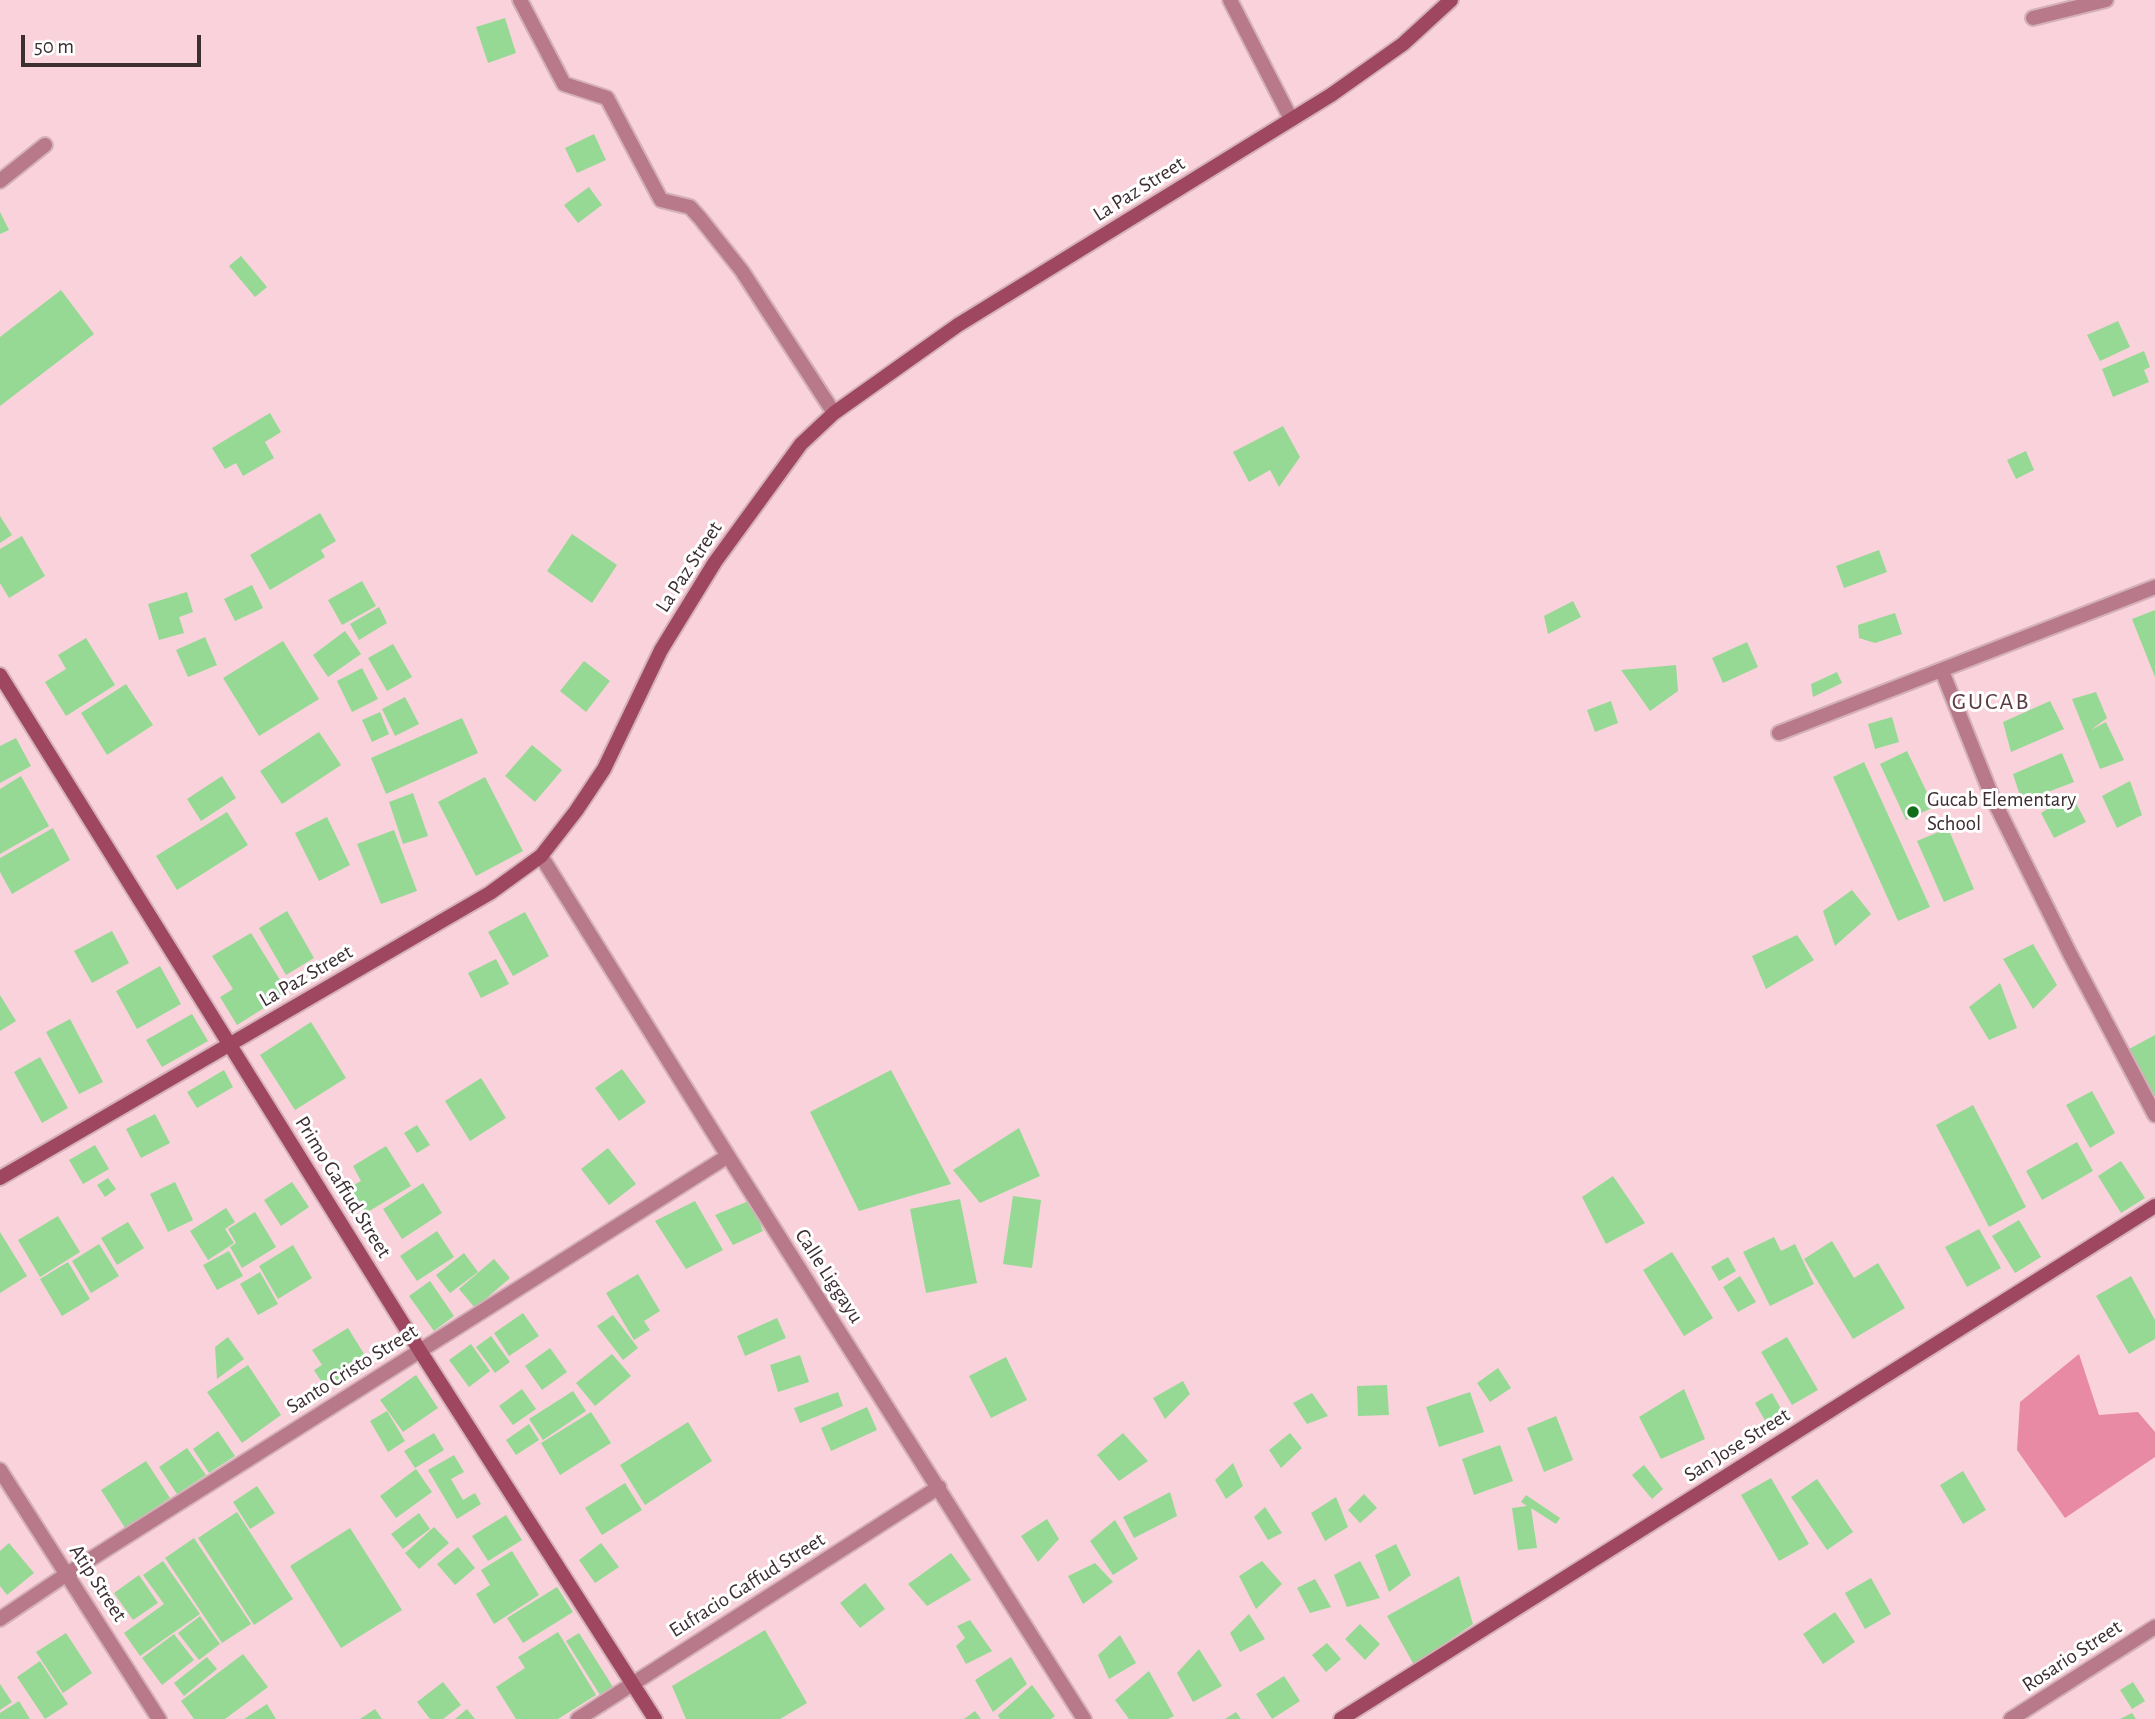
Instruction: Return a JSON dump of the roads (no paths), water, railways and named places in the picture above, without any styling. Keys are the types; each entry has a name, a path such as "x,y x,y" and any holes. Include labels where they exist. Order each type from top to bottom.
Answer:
{"street":[{"path":"520,0 564,84 607,98 661,200 690,206 700,218 742,271 834,413"},
{"path":"1230,0 1291,119"},
{"name":"La Paz Street","path":"0,1178 490,893 541,856 604,769 661,650 715,562 801,444 834,413 958,325 1331,95 1403,44 1451,0"},
{"path":"2033,18 2106,0"},
{"path":"0,181 45,145"},
{"path":"1779,733 2155,587"},
{"path":"1942,671 1993,799 2070,954 2155,1115"},
{"name":"Primo Gaffud Street","path":"0,675 420,1351 655,1719"},
{"name":"Calle Liggayu","path":"541,856 1084,1719"},
{"name":"Santo Cristo Street","path":"0,1619 728,1156"},
{"name":"San Jose Street","path":"1342,1719 2155,1206"},
{"name":"Atip Street","path":"0,1470 159,1719"},
{"name":"Eufracio Gaffud Street","path":"578,1719 939,1487"},
{"name":"Rosario Street","path":"2011,1719 2155,1628"}],"place":[{"name":"Gucab Elementary School","path":"1913,812"}],"district":[{"name":"GUCAB","path":"1991,702"}]}
